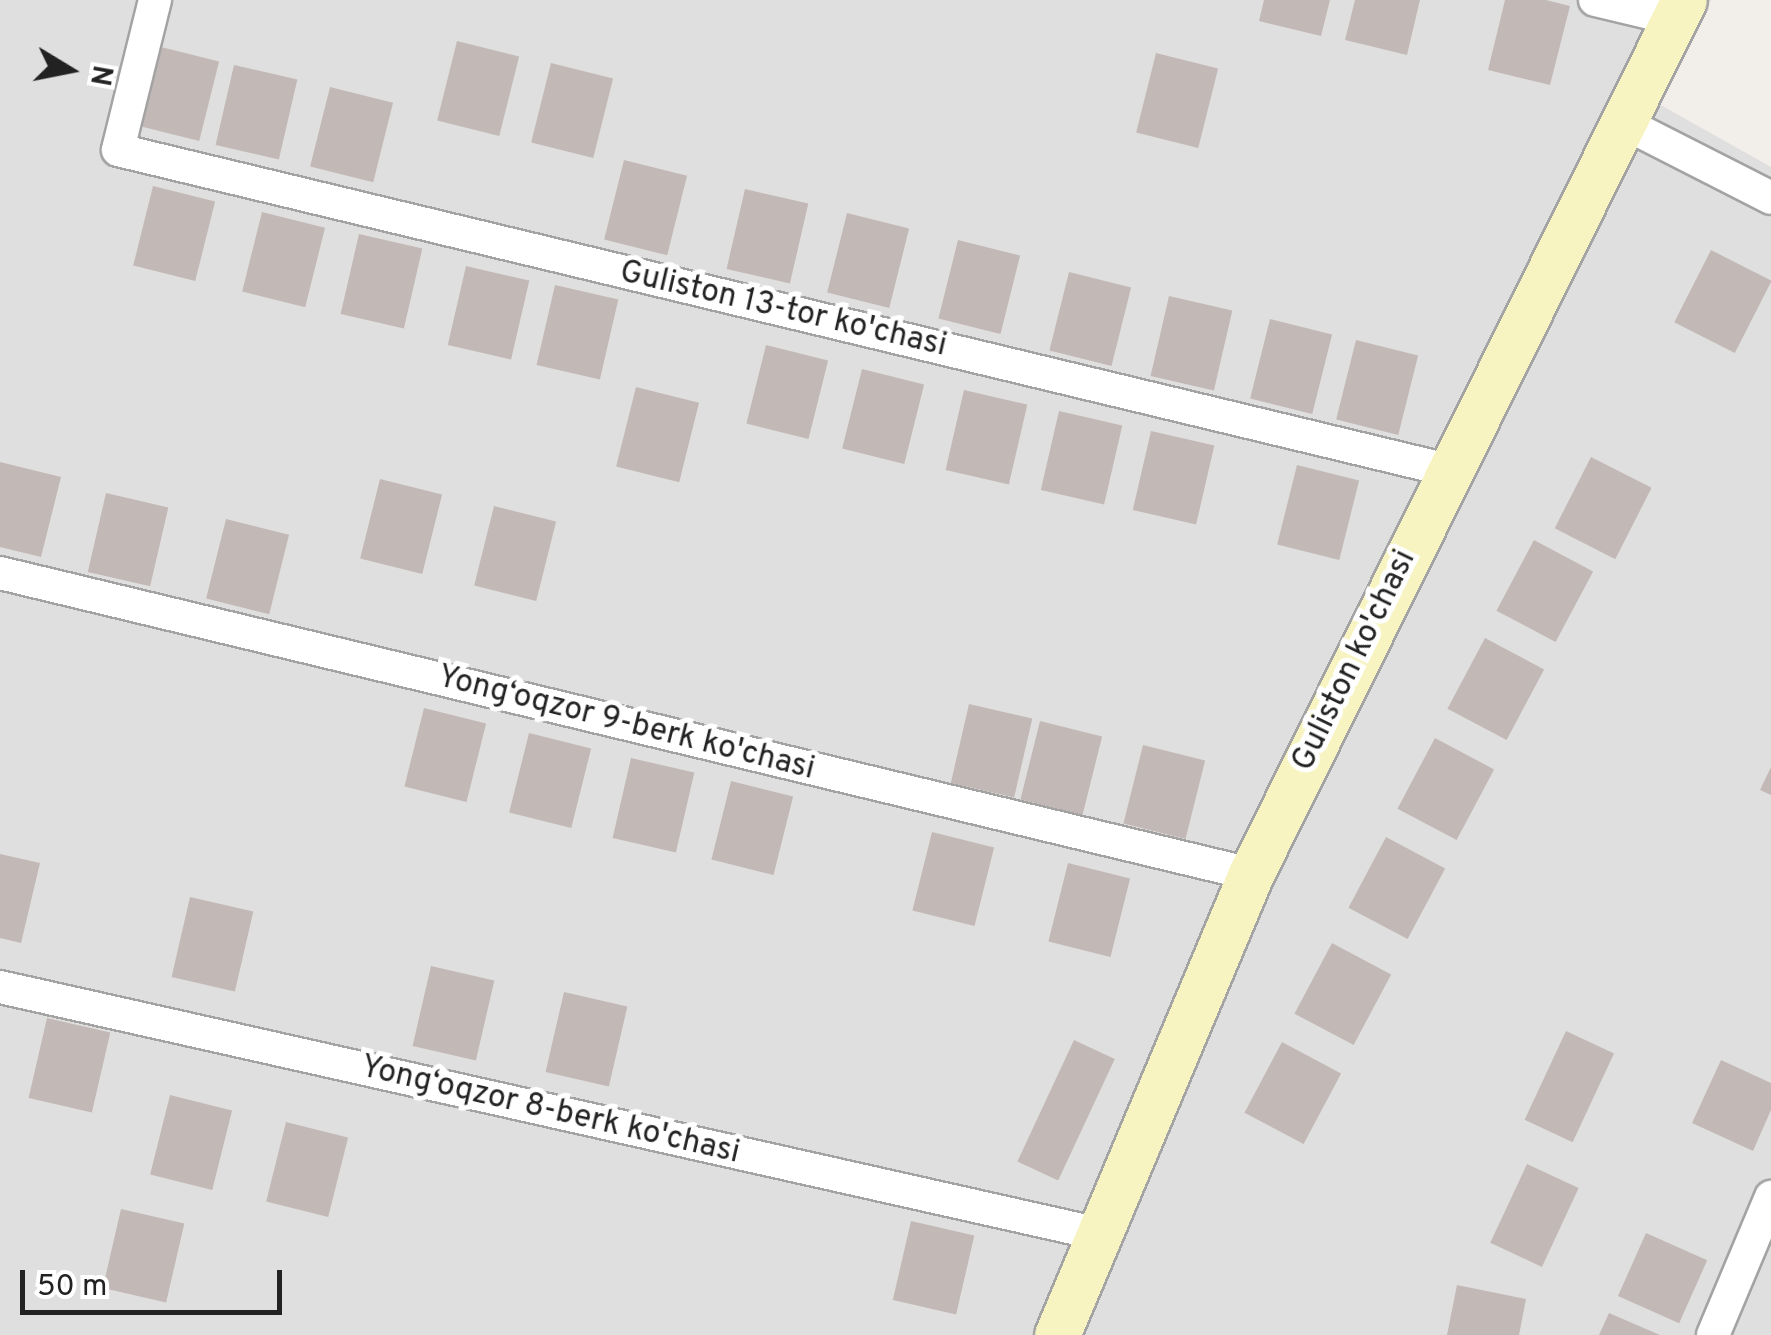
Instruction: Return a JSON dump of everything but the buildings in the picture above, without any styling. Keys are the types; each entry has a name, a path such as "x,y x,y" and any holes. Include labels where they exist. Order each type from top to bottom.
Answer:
{"main road":[{"name":"Guliston ko'chasi","path":"1057,1335 1252,874 1448,470 1679,10"}],"street":[{"name":"Guliston 13-tor ko'chasi","path":"155,0 118,150 1448,470"},
{"path":"1595,0 1679,10"},
{"path":"1624,122 1771,198"},
{"name":"Yong‘oqzor 9-berk ko'chasi","path":"0,573 1252,874"},
{"name":"Yong‘oqzor 8-berk ko'chasi","path":"0,987 1100,1234"},
{"path":"1712,1335 1769,1206"}],"shaded area":[{"path":"0,0 1711,0 1659,104 1771,167 1771,1335 0,1335"}]}
